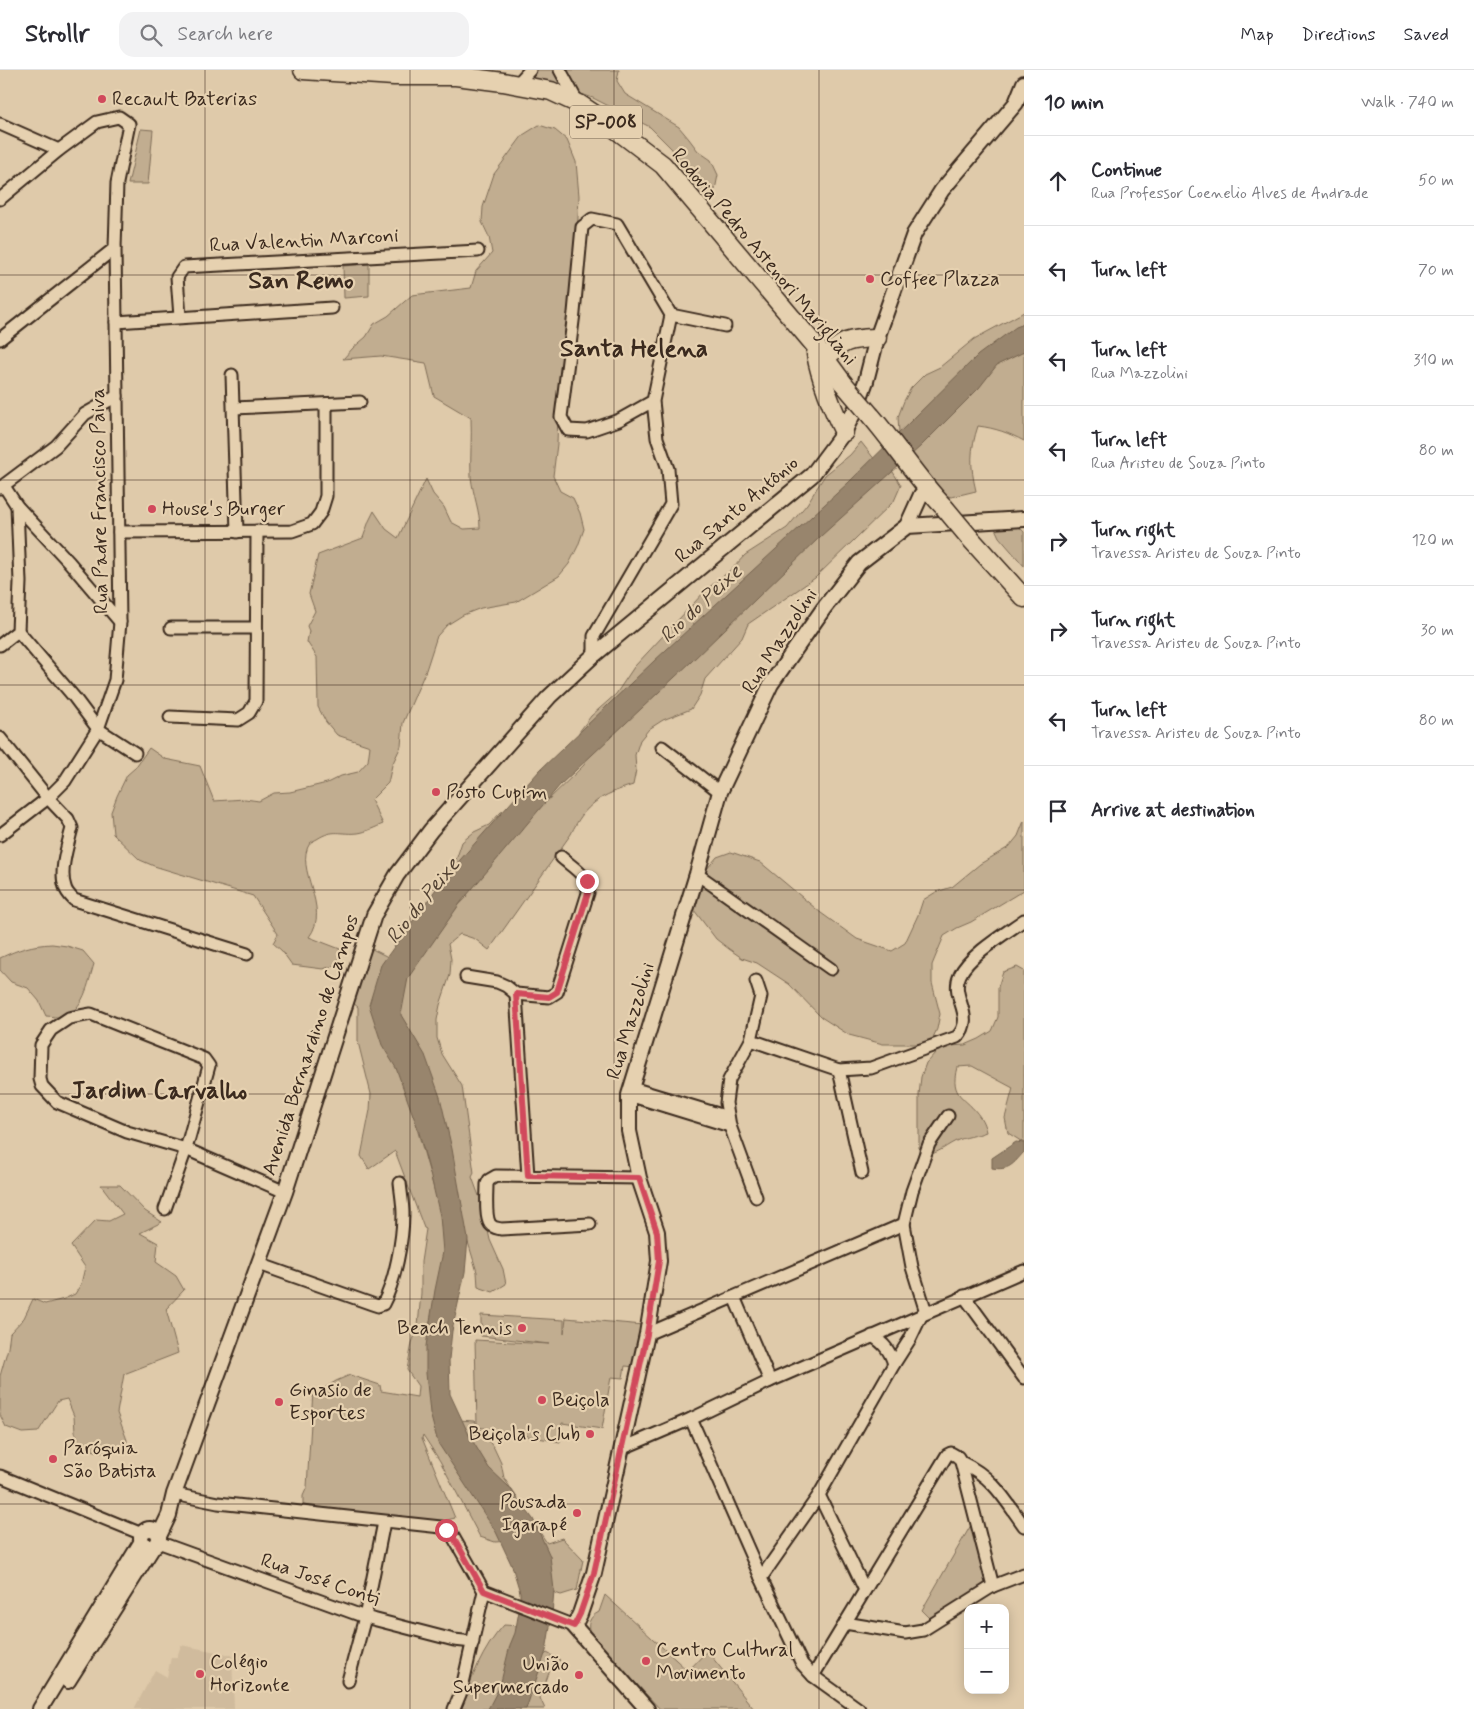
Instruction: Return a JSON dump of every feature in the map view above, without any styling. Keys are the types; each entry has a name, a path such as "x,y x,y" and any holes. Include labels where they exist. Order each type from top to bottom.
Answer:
{"main road":[{"name":"Rodovia Pedro Astenori Marigliani","path":"303,70 394,76 456,76 517,84 551,91 579,104 609,124 663,165 822,354 843,383 886,434 923,485 1024,598"},
{"path":"844,432 838,420 816,355 855,339 877,338"}],"street":[{"path":"517,84 530,70"},
{"path":"560,70 579,104"},
{"name":"Rua Santo Antônio","path":"594,655 812,475 844,432 857,406 866,381 877,338 914,234 942,190 1016,103 1024,83"},
{"name":"Rua Padre Francisco Paiva","path":"0,835 48,798 65,781 98,729 115,680 120,622 118,396 114,248 117,183 129,124 119,117 97,122 59,150"},
{"path":"0,124 59,150 0,199"},
{"path":"594,655 594,636 671,504 668,469 657,438 653,401 671,315 617,224 592,219 582,227 561,417 568,430 588,431 619,420 653,401"},
{"path":"0,339 114,248"},
{"name":"Rua Valentin Marconi","path":"180,317 177,277 184,267 478,251"},
{"path":"116,322 332,308"},
{"path":"671,315 725,326"},
{"path":"232,375 236,528"},
{"path":"118,396 85,414 56,446 2,487 120,622"},
{"path":"234,408 360,402"},
{"path":"119,532 236,528 258,531 292,531 312,524 321,512 326,496 326,404"},
{"name":"Rua Mazzolini","path":"568,1623 580,1614 594,1573 647,1334 659,1261 657,1232 639,1178 629,1131 630,1091 697,874 720,792 771,684 824,608 859,563 907,526 921,495 923,485"},
{"path":"17,506 20,582 18,631 74,696 98,729 135,753"},
{"path":"907,526 1024,520"},
{"path":"170,718 238,720 249,712 256,701 258,531"},
{"path":"171,628 256,628"},
{"path":"0,645 18,631"},
{"name":"Avenida Bernardino de Campos","path":"40,1709 150,1538 169,1515 174,1494 285,1192 374,915 397,875 430,830 549,697 594,655"},
{"path":"0,738 48,798 68,819 72,828 63,870 65,888 74,900 247,954"},
{"path":"662,747 720,792"},
{"path":"466,977 497,982 516,994 549,997 557,992 588,893 588,886 583,876 561,857"},
{"path":"697,874 831,969"},
{"path":"751,1040 839,1070 871,1068 957,1037 963,1031 966,1019 957,990 959,976 968,961 1024,920"},
{"path":"756,980 762,996 751,1040 730,1080 726,1104 729,1121 756,1196"},
{"path":"516,994 528,1176"},
{"path":"165,1209 186,1149 209,1072 209,1066 204,1060 91,1014 70,1018 51,1030 41,1045 40,1079 42,1086 57,1102 127,1132 186,1149 285,1192"},
{"path":"839,1070 862,1173"},
{"path":"630,1091 729,1121"},
{"path":"761,1578 819,1495 924,1313 912,1267 904,1224 912,1192 929,1144 948,1116"},
{"path":"590,1224 501,1229 494,1227 490,1224 488,1218 487,1184 489,1180 496,1176 639,1178"},
{"path":"259,1264 378,1306 384,1304 390,1292 400,1240 403,1213 400,1183"},
{"path":"647,1334 904,1224"},
{"path":"623,1448 924,1313 1024,1271"},
{"path":"964,1296 1022,1372"},
{"path":"734,1297 770,1381"},
{"path":"872,1336 887,1348 894,1364"},
{"path":"691,1419 761,1578 802,1664 813,1676 859,1709"},
{"path":"813,1676 947,1455 954,1454 961,1462 986,1476 1024,1526"},
{"path":"961,1462 993,1586"},
{"name":"Rua José Conti","path":"0,1476 150,1538 365,1617 454,1640 473,1642"},
{"path":"174,1494 218,1502 441,1527 451,1533 484,1591 568,1623 647,1709"},
{"path":"819,1495 865,1590"},
{"path":"348,1681 365,1617 384,1522"},
{"name":"Avenida Bernardino de Campos","path":"50,1709 150,1538"},
{"path":"844,1623 905,1633 923,1630 993,1586 1024,1574"},
{"path":"454,1709 461,1692 484,1591"}],"shaded area":[{"path":"530,70 619,70 617,81 625,94 679,127 698,151 711,160 718,175 715,190 699,189 672,149 650,127 593,98 534,78"},
{"path":"539,125 555,130 567,140 576,162 579,196 573,323 558,413 553,476 560,491 573,498 580,513 584,529 569,564 559,576 516,602 481,608 463,615 447,625 437,636 426,670 403,723 401,746 392,765 388,783 371,800 383,824 361,832 328,834 310,843 306,853 308,876 315,901 316,913 315,925 309,937 340,949 339,964 323,969 292,965 282,951 273,943 278,934 253,896 140,860 113,834 111,812 127,775 135,768 149,748 165,759 200,766 214,801 245,799 259,801 274,793 290,792 327,783 341,776 358,772 368,761 370,746 337,735 326,722 318,707 317,657 307,642 309,631 307,626 315,611 309,594 318,555 363,538 374,511 386,529 398,538 426,479 451,522 464,529 480,528 480,522 471,477 471,418 434,396 426,363 381,356 343,359 366,337 374,324 388,316 412,295 471,288 476,271 492,253 489,237 482,222 483,207 494,174 523,135"},
{"path":"141,129 153,130 148,184 128,184"},
{"path":"369,264 369,296 344,298 343,266"},
{"path":"1024,312 1024,441 1002,431 978,426 973,443 972,458 976,491 951,497 932,490 899,433 898,417 904,401 911,388 925,374 940,367 974,339"},
{"path":"1024,324 1024,352 997,365 979,388 921,446 821,536 560,785 461,902 408,978 401,1015 425,1055 440,1097 452,1149 468,1239 465,1272 452,1331 449,1359 450,1394 469,1435 489,1468 509,1487 533,1519 550,1556 554,1590 546,1651 526,1709 488,1709 500,1686 510,1645 515,1633 520,1606 520,1592 512,1566 496,1532 438,1443 430,1413 426,1373 426,1346 443,1252 440,1216 418,1129 396,1068 382,1045 369,1005 381,965 444,878 540,770 654,661 848,483 978,355 1016,327"},
{"path":"861,442 879,465 893,472 901,485 894,501 815,578 748,624 742,638 705,679 700,695 691,709 663,720 649,729 640,740 635,755 636,770 633,785 603,797 588,808 489,950 475,939 460,934 448,944 451,959 450,975 440,1005 437,1020 437,1038 442,1054 462,1086 474,1173 472,1177 483,1207 490,1240 503,1269 506,1284 493,1292 478,1287 477,1272 427,1105 416,1125 447,1234 432,1358 458,1420 474,1421 477,1425 475,1340 549,1344 481,1336 481,1315 564,1320 564,1333 566,1318 643,1325 636,1367 625,1366 623,1378 611,1377 602,1429 562,1423 560,1442 478,1427 494,1448 501,1463 504,1478 547,1543 562,1538 583,1560 577,1590 561,1595 546,1590 509,1541 495,1542 480,1537 440,1461 423,1435 422,1438 455,1518 439,1522 303,1505 303,1496 307,1487 313,1391 323,1389 350,1375 380,1385 381,1391 417,1397 418,1386 407,1370 412,1343 418,1326 421,1262 426,1229 395,1151 369,1169 361,1156 370,1110 371,1094 358,1042 358,1007 353,1003 356,981 363,960 372,949 388,957 413,952 468,896 452,872 462,842 474,832 489,825 501,812 516,809 532,812 545,803 584,765 585,763 578,748 579,732 591,716 616,694 634,667 707,589 732,569 745,555 787,528 807,504 825,475 850,455"},
{"path":"1014,521 1024,532 1024,566 999,537 992,522"},
{"path":"1024,821 1024,890 944,936 932,965 932,983 940,1014 937,1029 930,1044 883,1044 849,1035 821,1017 789,984 757,963 742,958 716,939 694,910 706,870 717,857 731,852 760,862 821,913 857,939 892,951 905,943 923,900 936,892 952,887 980,864 1009,847 1018,836"},
{"path":"52,944 83,951 94,964 87,988 80,1003 69,1014 60,1017 46,1016 39,1001 28,988 11,982 0,970 0,958 25,948"},
{"path":"1017,967 1024,971 1024,1143 1008,1133 1005,1118 1013,1088 972,1066 957,1067 955,1085 957,1091 980,1117 986,1132 959,1140 934,1153 919,1155 919,1095 921,1077 926,1063 936,1052 950,1046 965,1045 992,1031 998,1017 998,987 1003,972"},
{"path":"1016,1142 1024,1143 1024,1152 1017,1160 1007,1167 992,1168 992,1158"},
{"path":"101,1185 120,1185 145,1211 162,1222 140,1233 158,1243 156,1262 176,1276 184,1290 166,1309 178,1353 124,1374 117,1413 127,1440 126,1446 114,1451 99,1452 82,1447 75,1432 74,1416 67,1399 58,1401 38,1432 22,1433 6,1427 0,1415 0,1376 10,1333 24,1318 33,1299 45,1304 64,1299 75,1294 81,1284 85,1267 71,1246 96,1220 109,1221 123,1214"},
{"path":"971,1525 989,1585 933,1621 922,1610"},
{"name":"Centro Cultural Movimento","path":"605,1595 688,1671 707,1651 754,1709 660,1709 591,1635 589,1622 599,1612"},
{"path":"504,1625 520,1626 505,1709 461,1709 483,1654"},
{"name":"Colégio Horizonte","path":"181,1645 232,1655 234,1709 134,1709 155,1670 167,1677 171,1657 177,1657"},
{"path":"547,1653 560,1660 550,1670 540,1698 545,1709 519,1709 534,1664"}],"place":[{"name":"Recault Baterias","path":"102,99"},
{"name":"Coffee Plazza","path":"870,279"},
{"name":"House's Burger","path":"152,509"},
{"name":"Posto Cupim","path":"436,792"},
{"name":"Beach Tennis","path":"522,1328"},
{"name":"Beiçola","path":"542,1400"},
{"name":"Ginasio de Esportes","path":"279,1402"},
{"name":"Beiçola's Club","path":"590,1434"},
{"name":"Paróquia São Batista","path":"53,1459"},
{"name":"Pousada Igarapé","path":"577,1513"},
{"name":"Centro Cultural Movimento","path":"646,1661"},
{"name":"Colégio Horizonte","path":"200,1674"},
{"name":"União Supermercado","path":"579,1675"}],"district":[{"name":"San Remo","path":"301,281"},
{"name":"Santa Helena","path":"634,349"},
{"name":"Jardim Carvalho","path":"159,1091"}],"route":[{"path":"446,1530 451,1533 484,1591 563,1620 574,1626 594,1573 647,1334 659,1261 657,1232 639,1178 528,1176 516,994 549,997 557,992 588,893 587,881"}],"water label":[{"name":"Rio do Peixe","path":"701,604"},
{"name":"Rio do Peixe","path":"423,901"}]}
